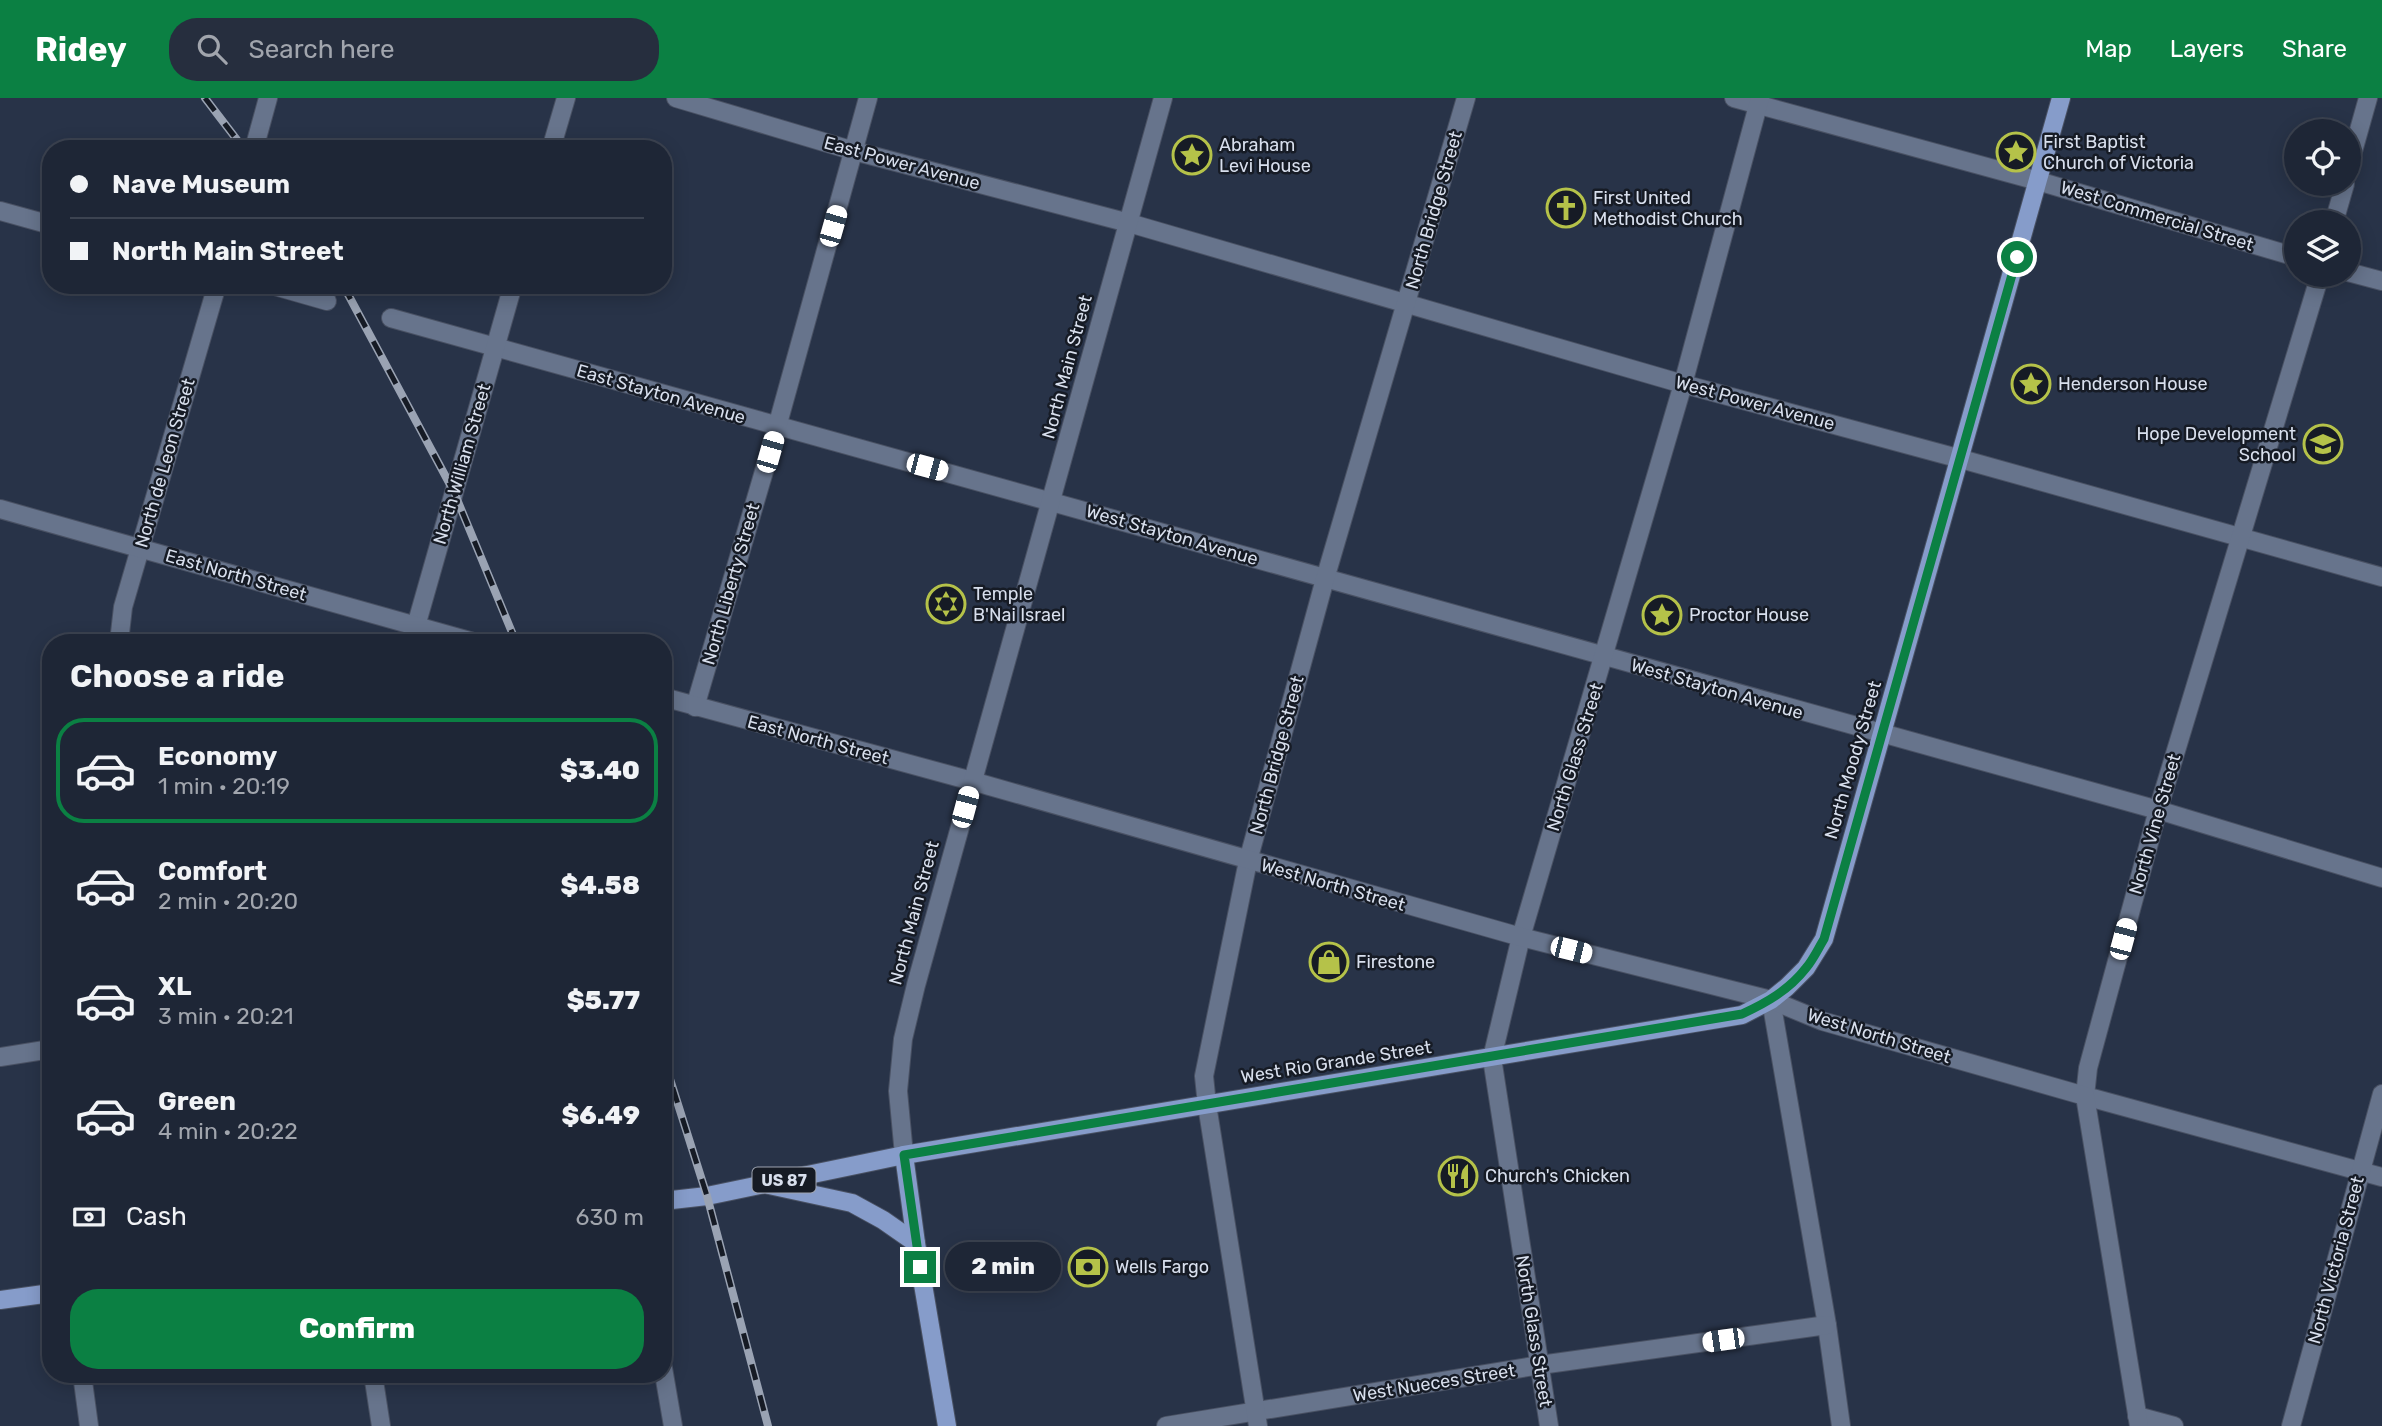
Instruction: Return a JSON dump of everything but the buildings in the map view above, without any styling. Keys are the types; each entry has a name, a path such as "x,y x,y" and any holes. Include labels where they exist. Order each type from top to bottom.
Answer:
{"main road":[{"name":"North Moody Street","path":"1771,1000 1806,968 1824,939 2061,98"},
{"name":"West Rio Grande Street","path":"904,1155 1742,1014 1771,1000"},
{"name":"US 87","path":"672,1200 708,1196 904,1155"},
{"name":"North Main Street","path":"904,1155 947,1426"},
{"path":"762,1184 852,1203 916,1243"},
{"path":"0,1300 42,1294"}],"street":[{"path":"256,140 268,98"},
{"path":"554,140 566,98"},
{"name":"East Power Avenue","path":"676,98 854,151 1129,223"},
{"name":"North Liberty Street","path":"695,706 777,427 868,98"},
{"name":"North Main Street","path":"904,1155 898,1091 902,1038 1163,98"},
{"name":"North Bridge Street","path":"1257,1419 1204,1076 1248,861 1325,579 1466,98"},
{"name":"West Commercial Street","path":"1734,98 1758,101 2284,253"},
{"path":"2361,123 2368,98"},
{"name":"North Glass Street","path":"1549,1426 1492,1058 1521,937 1683,384 1758,101"},
{"path":"0,211 42,223"},
{"name":"West Power Avenue","path":"1129,223 1683,384 2382,577"},
{"path":"2361,275 2382,281"},
{"name":"North Vine Street","path":"2138,1421 2085,1096 2088,1068 2158,810 2316,287"},
{"name":"North de Leon Street","path":"120,634 123,607 139,548 214,294"},
{"path":"302,294 327,301"},
{"name":"North William Street","path":"415,634 511,294"},
{"name":"East Stayton Avenue","path":"391,318 777,427 1052,500"},
{"name":"West Stayton Avenue","path":"1052,500 1325,579 2158,810 2382,878"},
{"name":"East North Street","path":"0,509 139,548 415,634"},
{"name":"East North Street","path":"672,700 972,781"},
{"name":"West North Street","path":"972,781 1521,937 1771,1000 1822,1021 2382,1177"},
{"path":"1771,1000 1827,1325 1841,1426"},
{"path":"0,1057 42,1050"},
{"name":"North Victoria Street","path":"2291,1426 2382,1094"},
{"name":"West Nueces Street","path":"1166,1426 1257,1419 1540,1365 1827,1325"},
{"path":"83,1383 89,1426"},
{"path":"374,1383 381,1426"},
{"path":"666,1383 673,1426"},
{"path":"2138,1421 2174,1426"}],"railway":[{"path":"205,98 237,140"},
{"path":"348,294 454,492 513,634"},
{"path":"672,1085 707,1196 768,1426"}],"place":[{"name":"First Baptist Church of Victoria","path":"2016,152"},
{"name":"Abraham Levi House","path":"1192,155"},
{"name":"First United Methodist Church","path":"1566,208"},
{"name":"Henderson House","path":"2031,384"},
{"name":"Hope Development School","path":"2323,444"},
{"name":"Temple B'Nai Israel","path":"946,604"},
{"name":"Proctor House","path":"1662,615"},
{"name":"Firestone","path":"1329,962"},
{"name":"Church's Chicken","path":"1458,1176"},
{"name":"Wells Fargo","path":"1088,1267"}],"route":[{"path":"920,1267 904,1155 1742,1014 1771,1000 1787,987 1806,968 1824,939 2017,257"}]}
